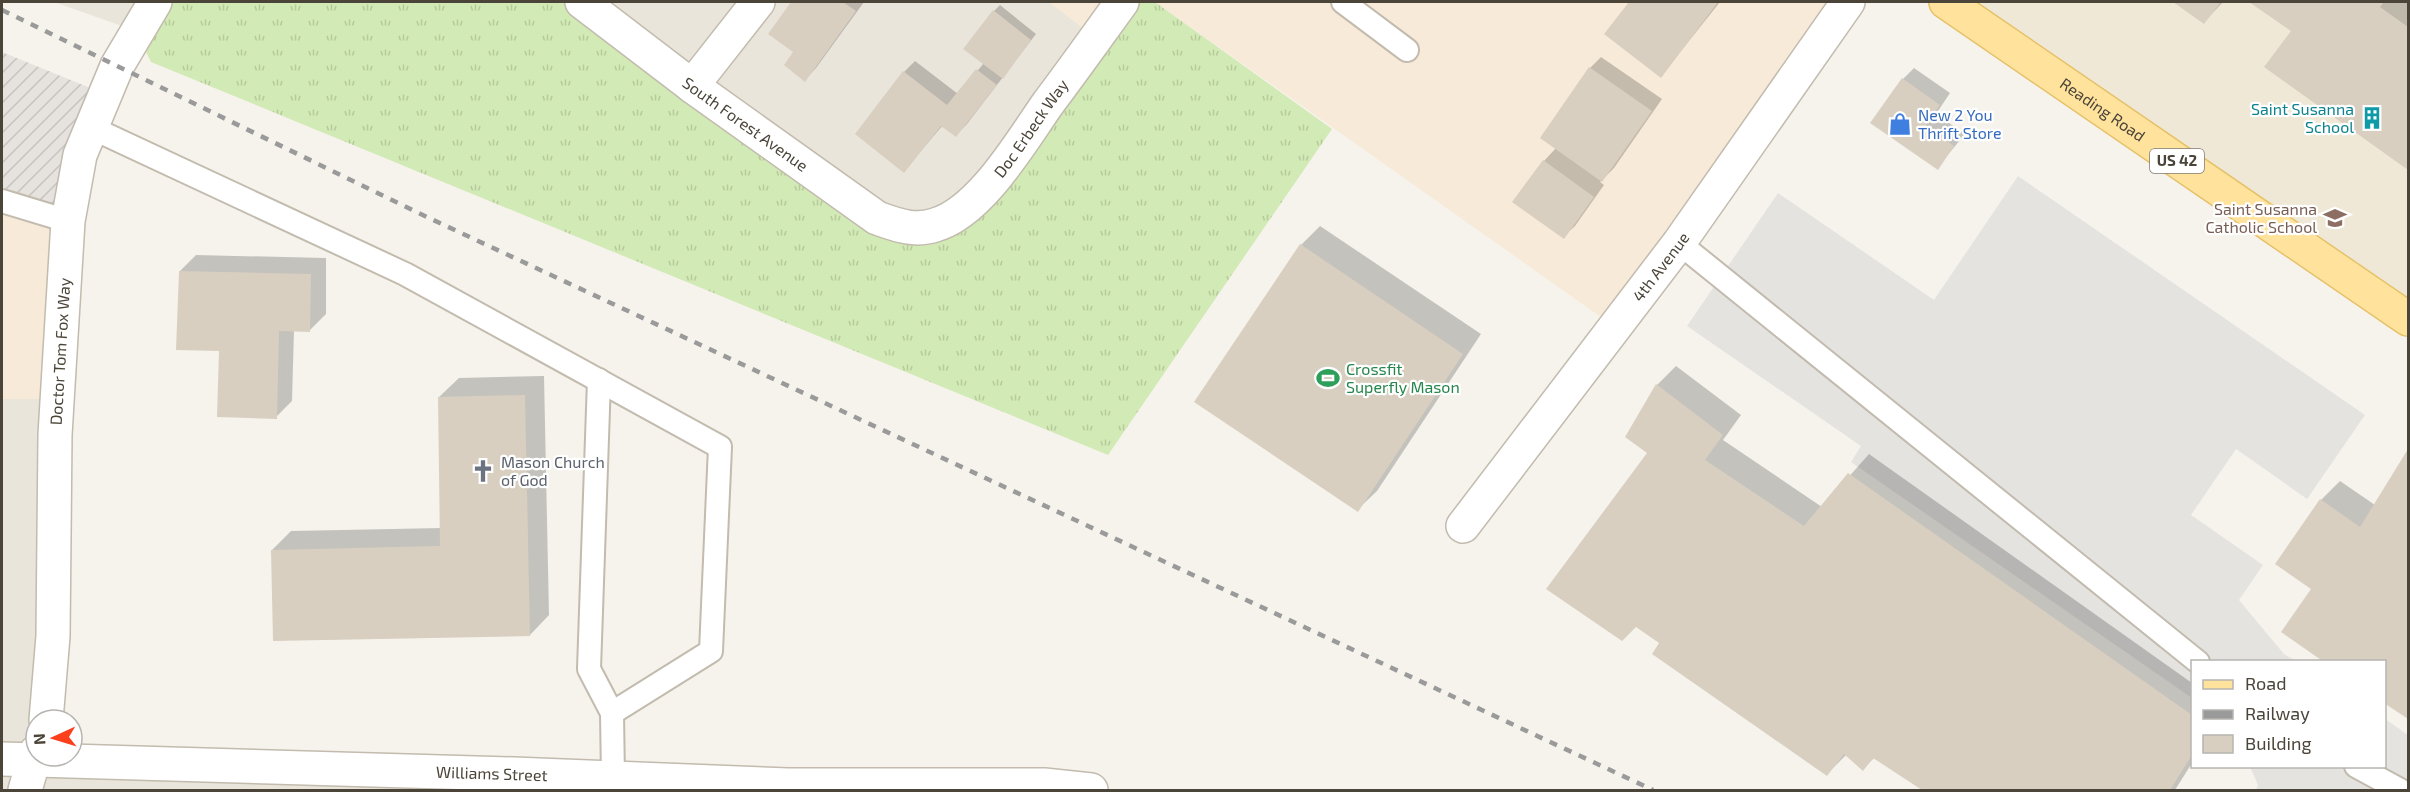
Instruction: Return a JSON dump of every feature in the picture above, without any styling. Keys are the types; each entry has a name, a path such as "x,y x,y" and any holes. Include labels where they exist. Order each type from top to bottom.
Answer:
{"main road":[{"name":"Reading Road","path":"1946,2 2409,320"}],"street":[{"name":"Doctor Tom Fox Way","path":"47,708 53,636 55,435 68,221 81,155 117,66 155,2"},
{"name":"South Forest Avenue","path":"582,2 692,86 877,218 905,228 918,228"},
{"path":"692,86 758,2"},
{"name":"Doc Erbeck Way","path":"918,228 936,225 961,212 994,178 1122,2"},
{"name":"4th Avenue","path":"1463,526 1679,243 1848,2"},
{"name":"Williams Street","path":"2,759 24,756"},
{"name":"Williams Street","path":"84,758 514,782 613,778 788,785 1044,785 1091,790"},
{"path":"26,790 32,768"}],"lane":[{"path":"1343,2 1407,50"},
{"path":"92,128 405,274 720,447 711,651 612,713"},
{"path":"2,201 68,221"},
{"path":"1679,243 2196,660"},
{"path":"599,380 589,669 612,713 613,778"},
{"path":"2360,768 2400,790"}],"shaded area":[{"path":"54,2 155,2 136,31"},
{"path":"582,2 1049,2 1096,38 994,179 918,228"},
{"path":"1049,2 1122,2 1096,38"},
{"path":"1155,2 1847,2 1615,327"},
{"name":"Saint Susanna Catholic School","path":"1946,2 2408,2 2408,319"},
{"path":"2,52 105,94 68,221 2,201"},
{"path":"2018,176 2365,415 2307,499 2236,449 2191,515 2263,565 2239,600 2284,654 2294,660 2191,660 2191,697 1851,462 1861,446 1687,326 1778,193 1934,300"},
{"path":"2,201 68,221 57,399 2,399"},
{"path":"2,399 57,399 37,708 24,708 24,768 84,768 84,760 877,790 2,790"},
{"path":"2386,720 2408,735 2408,790 2256,790 2258,785 2250,768 2386,768"}],"green space":[{"path":"155,2 587,2 877,218 936,225 1122,2 1155,2 1332,129 1108,455 151,62 136,31"}],"building":[{"path":"791,2 843,2 856,11 805,82 784,65 793,52 768,34"},
{"path":"1629,2 1718,2 1661,78 1604,34"},
{"path":"2173,2 2221,2 2204,24"},
{"name":"Saint Susanna School","path":"2249,2 2384,2 2380,7 2408,27 2408,170 2264,67 2291,31"},
{"path":"993,10 1031,40 1003,79 963,49"},
{"path":"1589,67 1652,111 1602,182 1540,138"},
{"path":"976,69 997,85 956,137 941,126 904,173 855,134 903,71 947,105"},
{"name":"New 2 You Thrift Store","path":"1902,78 1940,105 1925,126 1954,146 1938,170 1870,123"},
{"path":"1543,160 1594,197 1564,239 1512,202"},
{"name":"Crossfit Superfly Mason","path":"1300,244 1463,354 1358,512 1194,402"},
{"path":"179,271 311,274 310,332 279,331 277,419 217,417 219,351 176,350"},
{"path":"1656,384 1723,435 1705,460 1804,526 1848,473 2191,714 2191,757 2170,790 1922,790 1873,758 1863,771 1844,754 1827,776 1652,654 1659,643 1636,627 1622,641 1546,589 1647,453 1625,437"},
{"name":"Mason Church of God","path":"525,395 530,636 273,641 271,550 440,546 438,397"},
{"path":"2408,449 2408,719 2386,704 2386,660 2321,660 2281,632 2311,589 2275,564 2320,499 2360,527"}],"railway":[{"path":"2,10 429,218 1653,790"}],"place":[{"name":"Saint Susanna School","path":"2372,118"},
{"name":"New 2 You Thrift Store","path":"1900,124"},
{"name":"Saint Susanna Catholic School","path":"2335,218"},
{"name":"Crossfit Superfly Mason","path":"1328,378"},
{"name":"Mason Church of God","path":"483,471"}]}
